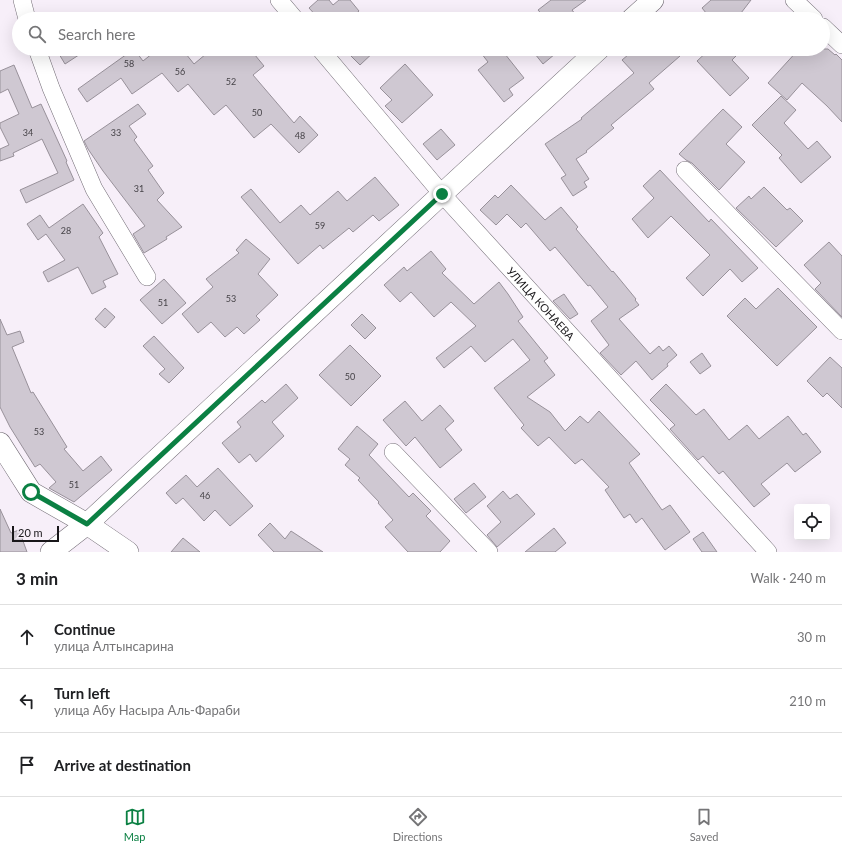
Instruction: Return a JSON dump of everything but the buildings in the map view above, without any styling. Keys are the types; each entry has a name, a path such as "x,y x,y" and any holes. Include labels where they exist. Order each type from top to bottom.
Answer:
{"street":[{"path":"22,0 25,12"},
{"path":"279,0 289,12"},
{"path":"640,12 653,0"},
{"path":"794,0 807,12"},
{"path":"830,34 842,45"},
{"path":"40,56 51,88 94,189 147,277"},
{"name":"УЛИЦА КОНАЕВА","path":"326,56 442,194 768,552"},
{"path":"51,552 87,524 591,56"},
{"path":"685,170 842,330"},
{"path":"0,443 31,492 87,524 128,552"},
{"path":"393,452 489,552"}],"route":[{"path":"31,492 87,524 442,194"}]}
